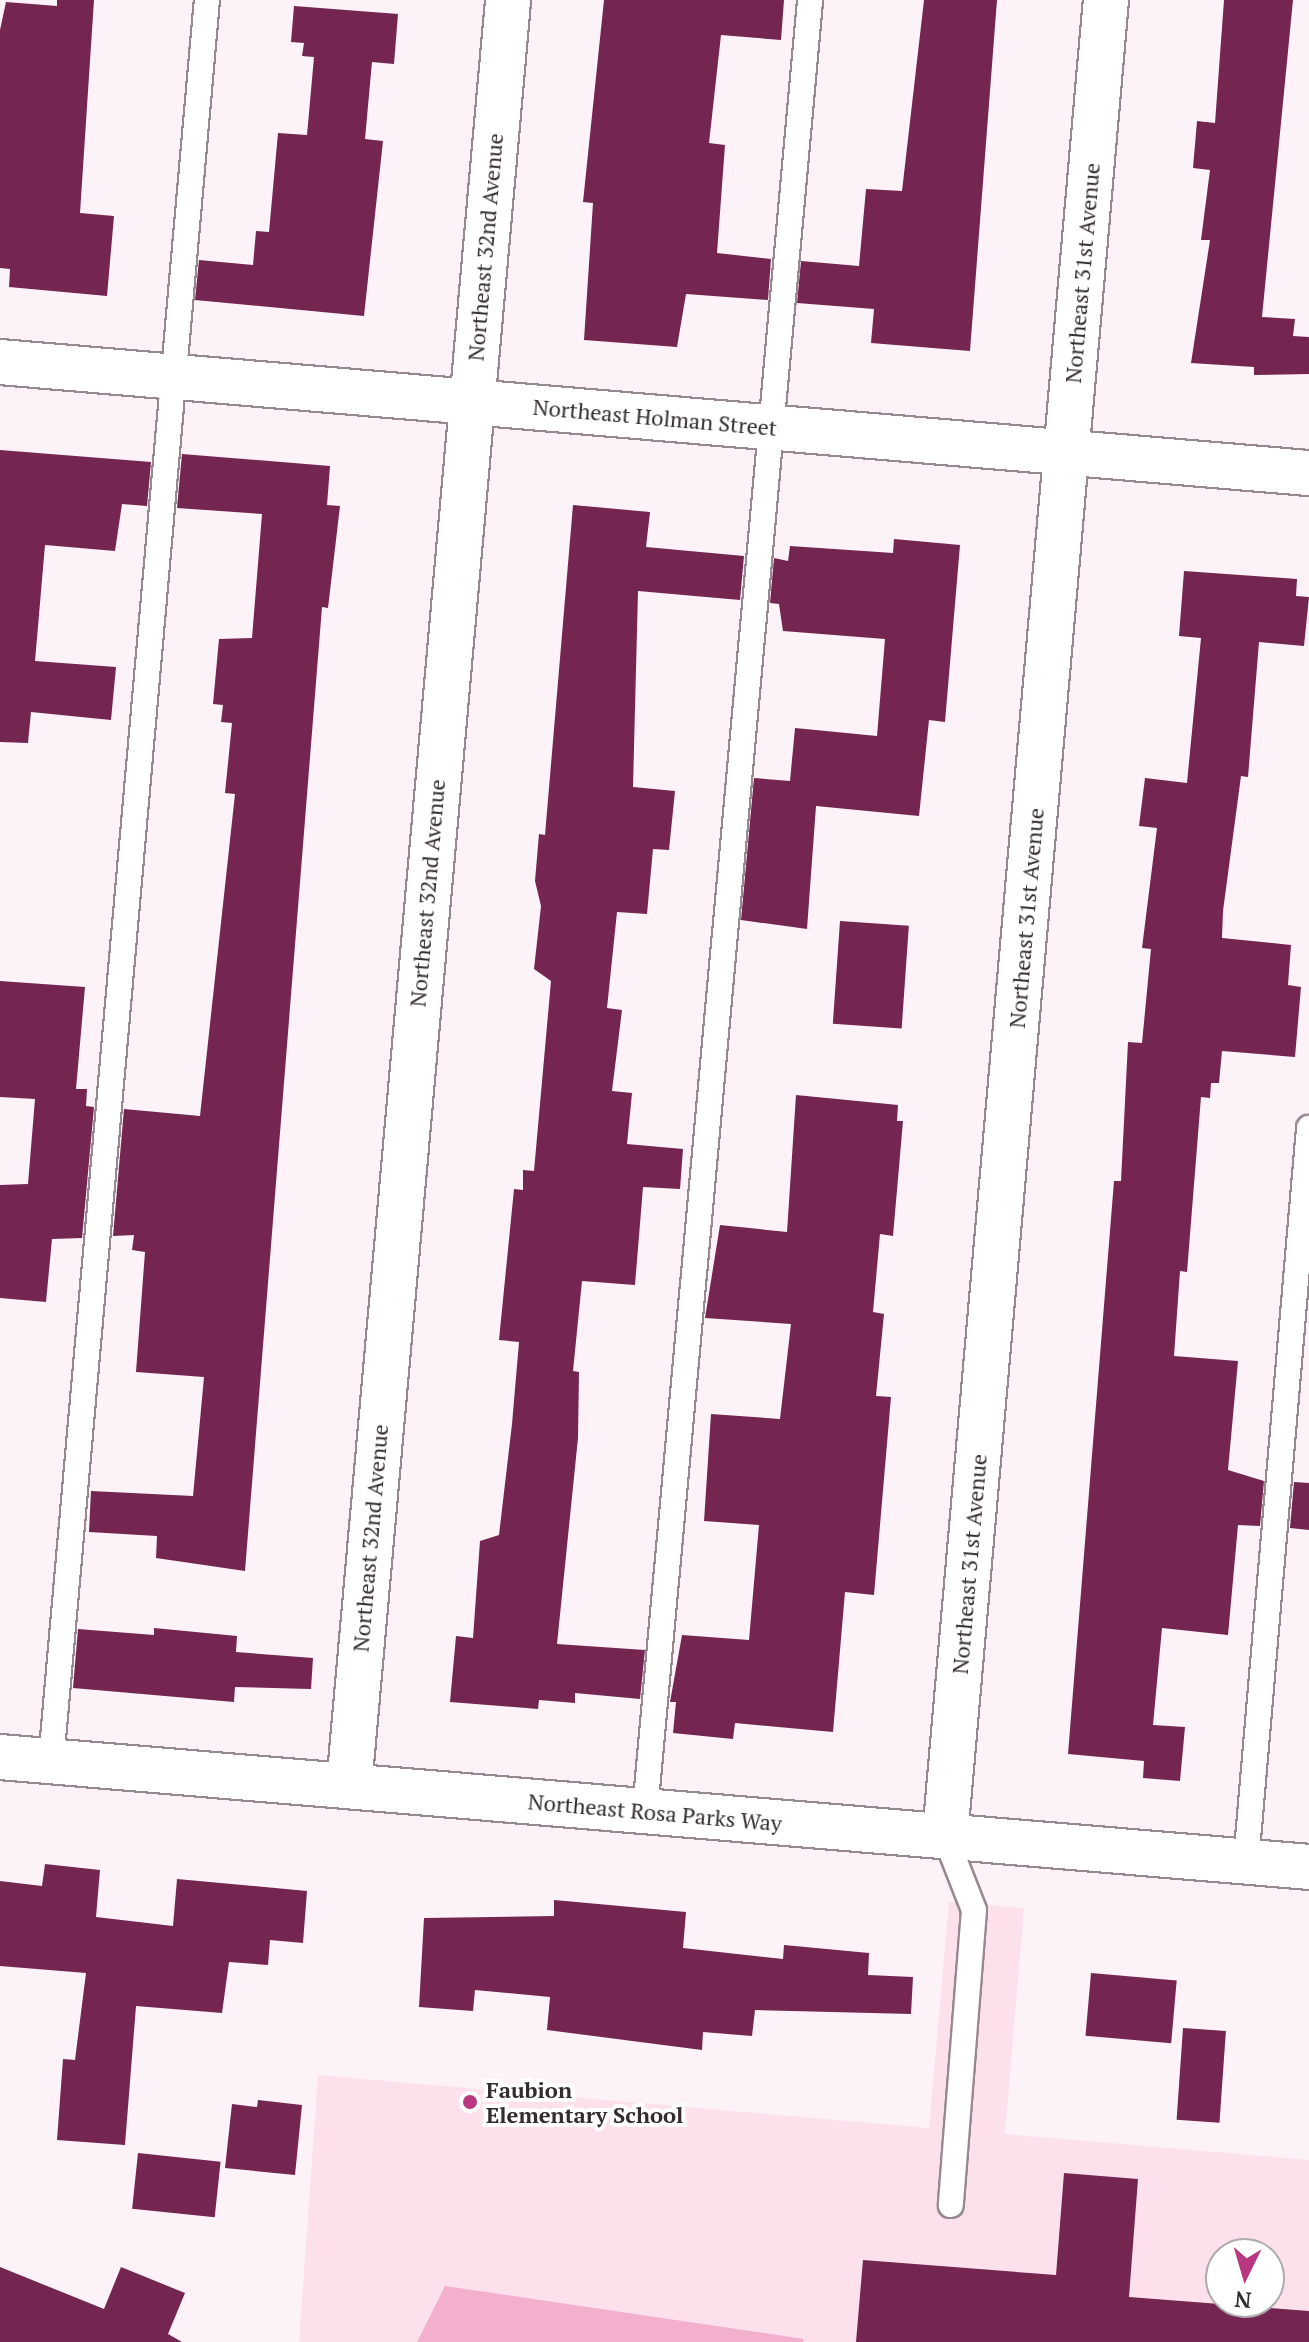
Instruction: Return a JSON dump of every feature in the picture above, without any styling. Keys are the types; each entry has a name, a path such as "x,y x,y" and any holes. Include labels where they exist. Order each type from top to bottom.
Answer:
{"street":[{"name":"Northeast 32nd Avenue","path":"349,1786 508,0"},
{"name":"Northeast 31st Avenue","path":"945,1836 1106,0"},
{"name":"Northeast Holman Street","path":"0,362 1309,473"},
{"name":"Northeast Rosa Parks Way","path":"0,1757 1309,1867"}],"lane":[{"path":"51,1761 170,376 207,0"},
{"path":"645,1811 767,427 810,0"},
{"path":"1246,1862 1309,1128"},
{"path":"945,1836 974,1910 951,2205"}],"shaded area":[{"name":"Faubion Elementary School","path":"949,1902 1024,1908 1005,2134 1309,2160 1309,2342 299,2342 318,2075 929,2128"},
{"path":"445,2286 804,2339 803,2342 417,2342"}],"building":[{"path":"57,0 94,0 80,213 114,216 107,296 9,287 10,269 0,268 0,30 6,2 57,6"},
{"path":"604,0 784,0 781,40 721,35 709,143 725,145 717,253 771,259 768,300 686,294 677,347 584,340 593,203 583,202"},
{"path":"924,0 997,0 970,351 871,343 874,309 797,303 801,261 859,266 866,189 902,191"},
{"path":"1224,0 1293,0 1262,317 1295,319 1293,336 1309,337 1309,374 1254,375 1254,367 1191,363 1210,240 1201,240 1210,170 1193,168 1197,121 1215,123"},
{"path":"294,6 398,14 394,64 372,62 365,139 383,141 364,316 195,300 199,260 253,265 256,231 269,232 278,133 307,135 314,57 302,56 304,43 291,42"},
{"path":"0,450 151,462 147,506 122,504 115,551 45,545 35,661 116,667 111,720 31,712 28,743 0,742"},
{"path":"182,454 330,466 327,505 340,506 328,608 322,607 245,1571 156,1558 157,1536 89,1532 91,1491 193,1496 204,1377 136,1372 145,1252 132,1250 134,1235 113,1236 124,1109 200,1116 235,794 225,793 232,723 221,722 223,705 213,704 219,639 252,638 262,514 177,508"},
{"path":"573,505 650,512 646,547 744,556 740,600 638,591 633,787 675,791 669,850 653,849 647,914 617,912 607,1008 622,1010 612,1091 632,1093 627,1144 683,1149 680,1189 643,1187 635,1285 582,1281 573,1371 579,1372 578,1438 557,1644 645,1650 640,1699 575,1693 575,1703 539,1700 538,1709 450,1702 456,1636 473,1638 480,1541 499,1535 512,1424 519,1342 499,1340 514,1189 523,1190 523,1170 534,1171 551,981 534,969 541,906 535,881 539,834 545,835"},
{"path":"894,539 960,545 945,722 929,720 919,816 816,806 807,929 741,920 754,778 790,781 795,728 877,736 885,639 783,631 779,604 770,603 774,558 788,561 790,546 893,553"},
{"path":"1184,571 1297,579 1296,596 1309,597 1304,646 1259,642 1248,777 1241,776 1222,938 1291,945 1288,985 1301,987 1295,1057 1222,1051 1219,1083 1211,1083 1210,1098 1201,1097 1187,1272 1180,1271 1174,1356 1238,1361 1228,1470 1264,1481 1260,1526 1238,1525 1228,1635 1162,1628 1153,1725 1185,1727 1180,1781 1143,1778 1144,1761 1068,1754 1114,1181 1121,1181 1128,1042 1142,1043 1151,949 1142,948 1157,828 1139,826 1145,778 1187,783 1201,638 1179,636"},
{"path":"840,921 909,926 902,1029 833,1024"},
{"path":"0,981 85,987 76,1089 87,1089 86,1106 94,1107 82,1238 52,1239 46,1302 0,1298 0,1185 28,1184 35,1099 0,1097"},
{"path":"796,1095 898,1105 897,1121 903,1121 893,1236 880,1234 873,1312 884,1314 876,1396 891,1397 874,1595 845,1592 833,1732 735,1723 733,1739 673,1733 676,1702 670,1702 682,1635 749,1640 759,1525 704,1521 711,1414 780,1419 791,1324 705,1318 720,1225 787,1232"},
{"path":"1294,1482 1309,1483 1309,1530 1290,1528"},
{"path":"154,1628 237,1636 236,1652 313,1658 311,1689 235,1687 234,1702 73,1688 78,1629 154,1635"},
{"path":"45,1864 100,1870 96,1917 173,1926 177,1879 307,1891 303,1943 270,1940 268,1965 229,1962 222,2013 136,2006 125,2145 57,2140 63,2059 75,2060 86,1973 0,1966 0,1881 42,1886"},
{"path":"554,1900 686,1912 683,1948 783,1959 784,1945 869,1953 868,1975 913,1977 911,2014 755,2010 752,2036 703,2032 702,2050 547,2030 550,1997 475,1990 473,2011 419,2007 424,1918 554,1916"},
{"path":"1091,1973 1177,1980 1171,2043 1086,2036"},
{"path":"1183,2028 1226,2031 1219,2123 1177,2120"},
{"path":"258,2100 302,2105 295,2175 225,2168 232,2104 257,2107"},
{"path":"138,2153 221,2162 215,2217 132,2209"},
{"path":"1064,2173 1138,2179 1129,2297 1205,2303 1205,2318 1285,2318 1285,2309 1309,2311 1309,2342 856,2342 863,2260 1056,2275"},
{"path":"0,2267 104,2309 121,2267 185,2293 168,2334 182,2342 0,2342"}],"place":[{"name":"Faubion Elementary School","path":"470,2102"}]}
